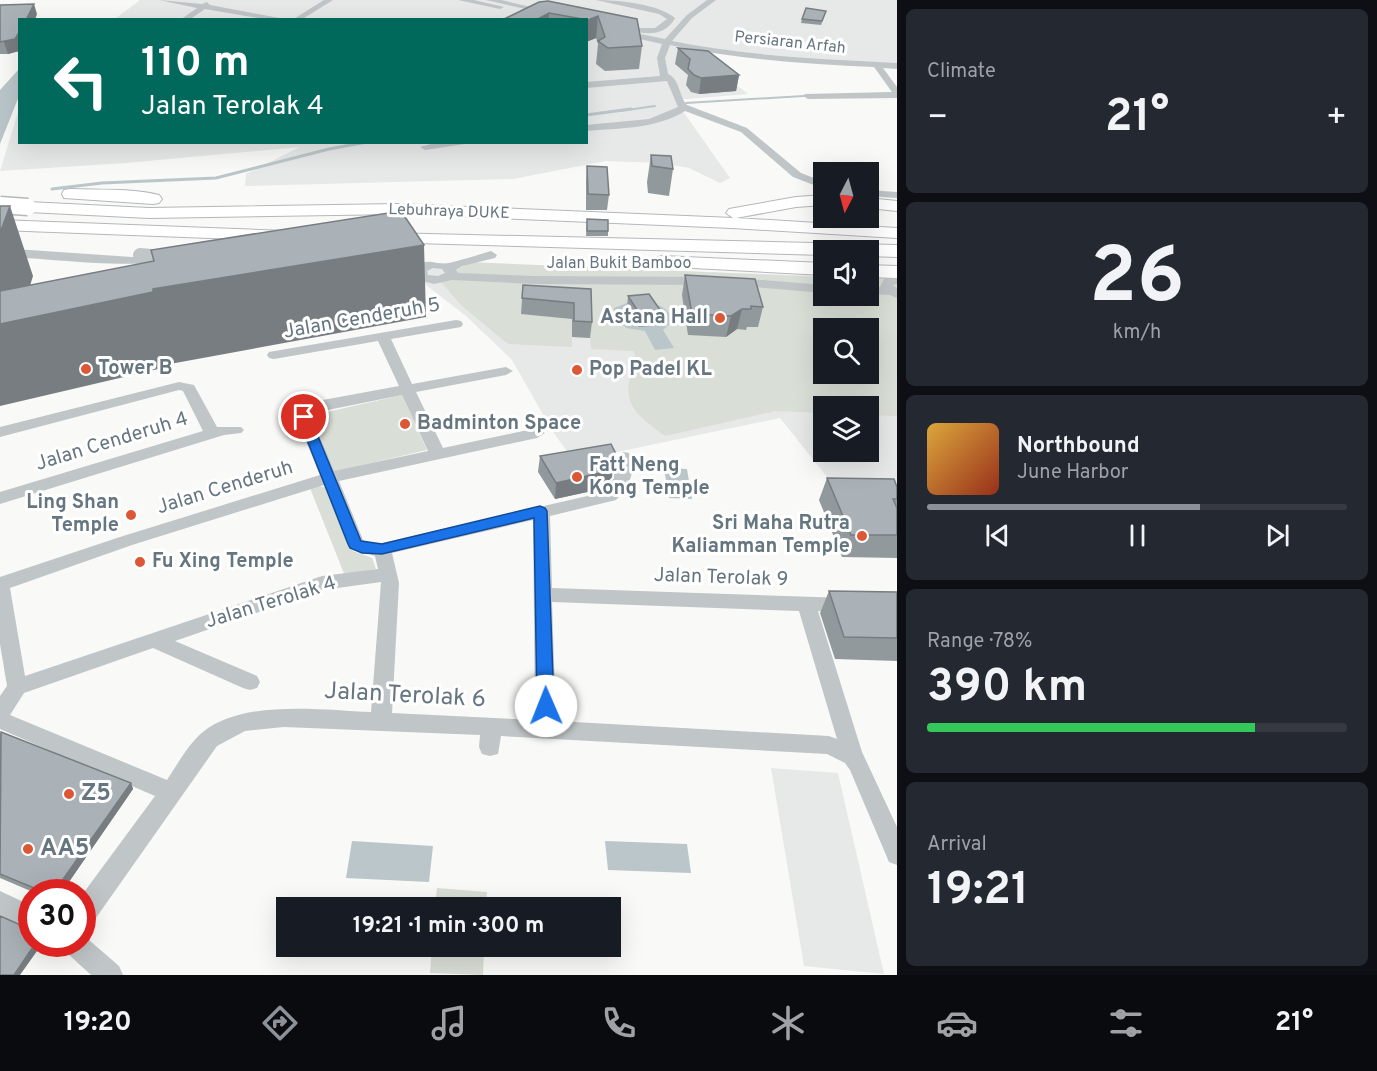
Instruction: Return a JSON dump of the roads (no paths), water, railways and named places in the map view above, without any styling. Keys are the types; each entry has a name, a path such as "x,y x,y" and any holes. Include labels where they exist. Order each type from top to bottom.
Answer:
{"highway":[{"path":"2,206 37,194 77,194 154,199 279,201 399,209"},
{"path":"689,220 813,201"},
{"path":"879,202 895,201"},
{"name":"Lebuhraya DUKE","path":"2,206 149,213 399,209 689,220 897,233"},
{"path":"59,228 301,241 97,244 28,241 1,233 59,228"},
{"path":"399,238 442,244 491,255 813,269"},
{"name":"Lebuhraya DUKE","path":"491,255 369,244 399,238 897,251"},
{"path":"554,242 813,258"},
{"path":"636,261 813,259"},
{"path":"879,265 897,260"}],"street":[{"path":"163,0 274,18"},
{"path":"186,18 216,0"},
{"path":"298,18 329,0"},
{"path":"462,0 489,2 559,17"},
{"path":"588,22 650,32 656,31 671,20 670,16 661,12 616,1 600,0"},
{"path":"626,0 670,8"},
{"path":"670,78 664,76 661,60 669,42 693,12 712,0"},
{"path":"690,30 701,14 722,0"},
{"path":"489,2 529,16 538,13"},
{"path":"682,10 693,12"},
{"name":"Persiaran Arfah","path":"588,22 680,45 878,66 897,66"},
{"path":"670,78 673,76 671,60"},
{"path":"878,66 897,94"},
{"path":"588,85 670,78"},
{"path":"670,78 679,102 684,108 744,130 797,175 813,182"},
{"path":"808,96 897,94"},
{"path":"588,128 652,121 675,114 684,108"},
{"path":"424,147 453,144"},
{"path":"879,196 895,201"},
{"path":"0,252 132,261 186,256 140,255 1,233"},
{"path":"450,272 466,260 491,255"},
{"name":"Jalan Bukit Bamboo","path":"412,257 420,261 417,272 432,280 443,280 450,272 534,280 655,279 813,287"},
{"name":"Jalan Cenderuh 5","path":"274,355 456,324"},
{"path":"383,337 405,389 437,453"},
{"path":"506,371 312,407 306,411 304,417 356,544 370,550 382,549 610,496 619,487 623,477 623,457"},
{"path":"0,432 179,386 189,388 212,434"},
{"name":"Jalan Cenderuh 4","path":"0,498 212,434 231,429 236,430"},
{"name":"Jalan Cenderuh","path":"0,585 126,541 329,478 537,433"},
{"path":"540,511 546,729"},
{"path":"381,721 390,583 382,549"},
{"name":"Jalan Terolak 4","path":"17,687 322,583 388,574"},
{"path":"0,585 17,687 0,713"},
{"name":"Jalan Terolak 9","path":"544,595 867,606"},
{"path":"806,604 853,756 859,764 897,854"},
{"name":"Jalan Terolak 4","path":"155,640 250,682"},
{"name":"Jalan Terolak 6","path":"96,896 209,739 236,725 270,718 381,721 490,737 546,729 829,745 853,756"},
{"path":"0,720 170,792"},
{"path":"0,903 18,912"},
{"path":"90,957 110,975"}],"waterway":[{"path":"686,103 804,96"},
{"path":"620,111 655,106"},
{"path":"588,115 631,109"},
{"path":"52,189 102,183 216,178 356,144"}],"place":[{"name":"Astana Hall","path":"720,318"},
{"name":"Tower B","path":"86,369"},
{"name":"Pop Padel KL","path":"577,370"},
{"name":"Badminton Space","path":"405,424"},
{"name":"Fatt Neng Kong Temple","path":"577,477"},
{"name":"Ling Shan Temple","path":"131,515"},
{"name":"Sri Maha Rutra Kaliamman Temple","path":"862,536"},
{"name":"Fu Xing Temple","path":"140,562"},
{"name":"Z5","path":"69,794"},
{"name":"AA5","path":"28,849"}]}
